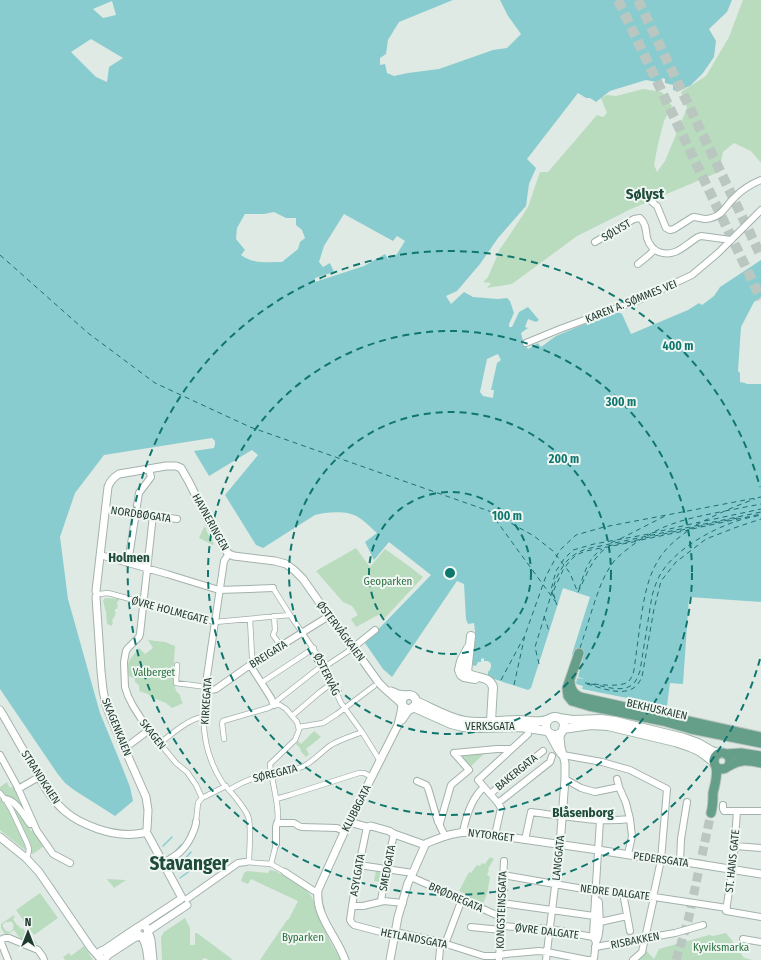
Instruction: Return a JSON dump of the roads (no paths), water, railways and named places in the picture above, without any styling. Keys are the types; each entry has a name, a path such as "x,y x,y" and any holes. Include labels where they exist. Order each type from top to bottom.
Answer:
{"main road":[{"path":"471,640 467,670 468,673 487,679 492,684 486,681 464,677 459,670 461,661 471,640"},
{"name":"BEKHUSKAIEN","path":"579,653 567,691 569,698 575,702 691,729 761,743"},
{"name":"BEKHUSKAIEN","path":"570,678 572,691 580,697 761,737"},
{"name":"VERKSGATA","path":"491,721 492,684"},
{"path":"406,695 412,695 413,706 406,708 402,704 402,700 406,695"},
{"name":"VERKSGATA","path":"413,706 460,720 474,722 519,720 540,722 549,719"},
{"name":"VERKSGATA","path":"413,706 451,724 463,727 520,727 548,732"},
{"path":"716,807 713,794 716,777 721,766 730,760 728,756 724,754 712,751 698,743 684,738 610,720 594,718 568,720 555,717 549,719 546,725 548,732 552,735 556,735 562,731 591,725 608,726 684,744 699,751 721,766"},
{"path":"559,718 563,723 562,731"},
{"path":"663,722 692,725 761,740"},
{"path":"721,766 715,759 717,756 724,754 741,753 761,756"},
{"path":"721,766 739,760 749,760 761,763"}],"street":[{"path":"652,202 657,206 666,228 673,230 693,217 704,219 717,216 725,210 736,196 752,184 761,180"},
{"name":"KAREN A. SØMMES VEI","path":"526,343 639,300 692,275 707,263 761,210"},
{"name":"SØLYST","path":"595,242 634,219 640,218 644,222 649,243 654,250"},
{"path":"638,264 649,256 654,250 664,253 678,251 698,236 730,240"},
{"name":"SKAGENKAIEN","path":"146,832 148,810 146,796 106,705 100,659 97,594 108,485 120,474 172,466"},
{"name":"HAVNERINGEN","path":"172,466 176,466 182,470 226,552 234,556 281,562 294,570 303,579"},
{"path":"128,563 139,493 151,477 149,469"},
{"name":"NORDBØGATA","path":"105,509 177,518"},
{"path":"144,603 153,515"},
{"name":"KIRKEGATA","path":"229,554 224,561 219,590 206,682 208,687 205,697 203,717 205,740 210,757 220,778 249,818 248,862"},
{"path":"100,555 219,590 273,588"},
{"name":"ØSTERVÅGKAIEN","path":"303,579 376,684 385,689 402,704"},
{"name":"ØSTERVÅG","path":"273,588 314,648 325,666 338,697 380,761"},
{"name":"ØVRE HOLMEGATE","path":"97,594 108,593 215,622 290,615"},
{"name":"SKAGEN","path":"144,603 139,637 126,651 124,662 125,687 133,706 149,730 176,763 188,772 202,798"},
{"path":"274,616 275,630 273,635 281,646"},
{"name":"BREIGATA","path":"208,687 211,690 215,689 329,616"},
{"path":"250,618 252,664 274,705"},
{"path":"274,705 278,700 320,667 329,664 352,649 375,630"},
{"path":"261,683 314,648"},
{"path":"177,666 176,682 208,687"},
{"path":"292,716 332,683"},
{"path":"299,728 323,723 376,684"},
{"name":"ØSTERVÅGKAIEN","path":"376,684 398,694 406,695"},
{"name":"KLUBBGATA","path":"317,891 344,831 398,725 402,704"},
{"path":"224,739 223,721 274,705 283,706 292,716 299,728 295,740 270,763 278,817 276,844 271,864"},
{"name":"KLUBBGATA","path":"398,725 413,706"},
{"name":"STRANDKAIEN","path":"0,710 39,777 52,797 65,812 95,828 112,833 128,835 146,832"},
{"path":"160,743 189,722 203,717"},
{"path":"124,748 149,730"},
{"name":"LANGGATA","path":"546,960 560,845 565,779 565,762 560,738 562,731"},
{"name":"SØREGATA","path":"202,798 252,779 304,766 331,745 362,732"},
{"name":"LANGGATA","path":"548,732 557,748 563,755"},
{"path":"495,835 501,808 478,780 528,734"},
{"path":"440,826 450,785 469,770 454,753 511,749"},
{"name":"BAKERGATA","path":"490,794 543,751"},
{"path":"0,755 18,789 33,825 52,854 70,863"},
{"path":"563,755 602,762 630,770 667,789 661,860 642,952 633,960"},
{"path":"498,803 550,762 552,756"},
{"path":"276,799 359,773 364,773 372,777"},
{"path":"18,789 39,777"},
{"path":"565,779 581,788 595,792 618,787"},
{"path":"617,779 618,787 626,803 630,819 632,836 628,854"},
{"path":"417,781 426,785 428,788 438,822 445,836"},
{"path":"463,832 468,813 473,802 484,788"},
{"path":"0,793 15,817 30,849 28,855"},
{"path":"163,863 174,857 185,847 195,829 198,803 202,798"},
{"path":"5,799 17,806 29,823 33,825"},
{"path":"680,862 681,839 687,802"},
{"path":"716,807 723,809 724,811 761,811"},
{"name":"ST. HANS GATE","path":"727,910 737,811"},
{"path":"525,840 531,812 600,820 630,819"},
{"path":"595,942 594,916 600,820"},
{"path":"349,822 366,827 370,830 388,835 394,834 425,845 408,883 398,917 390,960"},
{"path":"277,823 294,823 302,827 337,828 344,831"},
{"name":"ASYLGATA","path":"352,923 350,918 366,827"},
{"path":"146,832 184,900"},
{"name":"NYTORGET","path":"425,845 426,843 445,836 463,832 495,835 560,845"},
{"name":"SMEDGATA","path":"381,901 394,834"},
{"path":"0,837 14,847 39,872 84,938 103,956"},
{"name":"PEDERSGATA","path":"560,845 761,874"},
{"path":"734,846 761,848"},
{"path":"550,860 558,862"},
{"name":"KONGSTEINSGATA","path":"499,957 504,861"},
{"path":"103,956 139,926 184,900 238,864 248,862 271,864 276,866 317,891 322,916 345,960"},
{"name":"BRØDREGATA","path":"359,865 412,875 462,900 501,917"},
{"name":"NEDRE DALGATE","path":"503,875 623,893 761,917"},
{"path":"623,893 630,931"},
{"path":"595,899 599,902 600,922 598,939 595,942"},
{"path":"103,956 134,938 145,936 148,931 184,900"},
{"path":"439,960 440,949 447,939 462,900"},
{"path":"352,906 363,906 381,901 403,902"},
{"path":"502,903 594,916"},
{"path":"600,922 627,916"},
{"name":"HETLANDSGATA","path":"352,923 355,926 388,934 400,933 445,943 484,956 499,957 506,954 539,951 591,960 594,958 595,942"},
{"name":"RISBAKKEN","path":"595,942 645,937 675,929 703,925"},
{"path":"139,926 146,926 152,940 153,960"},
{"path":"139,926 137,932 138,935 144,939 148,960"},
{"name":"ØVRE DALGATE","path":"471,927 550,929 595,942"},
{"path":"8,960 0,940 5,938 9,938 38,950 44,960"},
{"path":"743,939 761,942"}],"water":[{"path":"0,0 453,0 399,22 388,40 386,54 380,58 380,65 385,64 387,73 394,76 439,69 493,50 507,48 521,34 508,16 500,0 732,0 727,12 709,29 716,41 714,57 703,73 690,86 677,91 673,90 673,85 665,83 665,79 662,78 661,83 646,80 610,91 596,102 578,93 527,159 536,168 529,184 526,206 498,238 480,264 457,291 446,296 451,304 464,292 473,297 498,299 507,298 510,301 514,313 509,327 512,327 519,312 528,307 539,320 536,322 528,319 525,327 528,328 521,333 524,344 528,349 538,343 541,347 556,336 616,311 622,314 631,334 688,310 699,303 702,305 714,296 720,287 761,260 761,297 754,302 741,327 738,371 740,373 740,382 747,384 761,384 761,602 689,597 683,684 670,683 667,706 582,689 583,686 576,684 577,678 585,679 578,677 583,658 571,664 572,654 590,597 563,588 531,688 528,690 488,677 491,664 484,661 484,658 481,659 481,662 478,662 476,666 472,665 471,661 475,631 474,623 468,624 466,619 464,584 457,581 392,677 383,669 365,643 431,575 389,542 374,560 365,542 377,533 361,519 348,513 331,512 315,515 263,548 256,545 225,495 258,455 252,450 209,476 194,451 214,448 215,441 212,438 104,455 75,493 60,537 68,599 100,713 130,787 133,801 115,816 65,783 0,689","holes":["112,1 116,15 103,18 93,9","91,39 123,58 109,67 107,82 96,77 71,52","274,212 286,218 296,218 296,225 302,230 305,238 300,242 298,249 282,262 255,261 241,255 245,250 236,239 237,228 245,214 264,214","344,214 393,241 397,236 405,241 397,254 388,259 385,254 364,266 315,282 315,278 334,272 330,263 323,267 319,262 324,246","498,354 501,360 497,363 491,390 494,390 493,398 483,396 480,392 487,359"]}],"waterway":[{"path":"163,846 172,837"},
{"path":"169,856 181,845"},
{"path":"174,867 183,861 191,852"},
{"path":"180,878 191,870 200,860"}],"tunnel":[{"path":"618,0 761,299"},
{"path":"638,0 761,256"},
{"path":"676,960 688,921 711,813"}],"district":[{"name":"Sølyst","path":"645,194"},
{"name":"Holmen","path":"129,557"},
{"name":"Blåsenborg","path":"583,812"},
{"name":"Stavanger","path":"189,863"}],"park label":[{"name":"Geoparken","path":"388,581"},
{"name":"Valberget","path":"154,672"},
{"name":"Byparken","path":"303,937"},
{"name":"Kyviksmarka","path":"721,947"}]}
